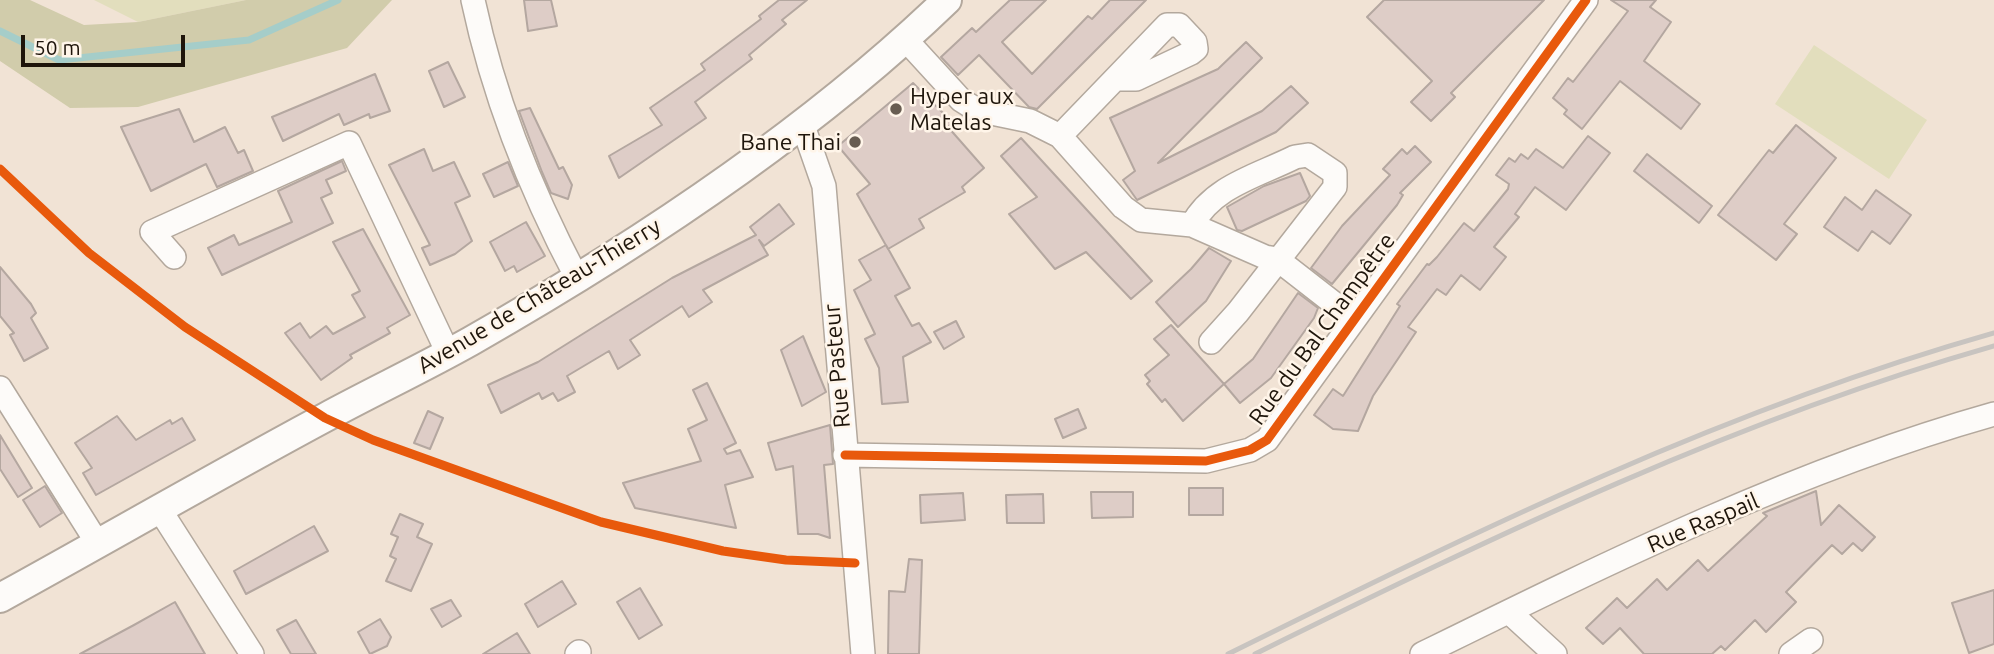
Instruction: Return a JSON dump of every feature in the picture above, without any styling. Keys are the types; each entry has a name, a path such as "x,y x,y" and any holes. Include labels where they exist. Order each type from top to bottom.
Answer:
{"main road":[{"name":"Avenue de Château-Thierry","path":"0,598 448,353 577,278 802,123 906,40 947,0"}],"street":[{"path":"474,0 484,54 516,153 545,219 577,278"},
{"name":"Rue du Bal Champêtre","path":"845,455 1206,461 1250,450 1267,440 1586,0"},
{"path":"906,40 961,100 977,110 1030,121 1060,136 1123,207 1141,220 1192,225 1265,257 1277,259 1354,319"},
{"path":"1060,136 1116,79"},
{"name":"Rue Pasteur","path":"802,123 824,186 863,654"},
{"path":"174,257 152,232 349,143 448,353"},
{"path":"1192,225 1202,206 1216,194 1295,157 1308,155 1335,173 1335,187 1238,312 1211,342"},
{"path":"0,387 98,544"},
{"name":"Rue Raspail","path":"1422,654 1707,519 1836,468 1994,414"},
{"path":"160,510 252,654"},
{"path":"1509,612 1555,654"},
{"path":"1791,654 1811,640"}],"shaded area":[{"path":"0,0 30,0 84,25 138,22 246,0 392,0 347,48 138,107 70,108 0,61"},
{"path":"94,0 246,0 138,22"},
{"path":"1814,45 1927,120 1889,179 1775,104"}],"building":[{"path":"524,0 551,0 557,26 528,31"},
{"path":"779,0 807,0 782,20 786,24 749,55 752,59 695,102 706,118 619,178 609,156 662,125 650,108 705,70 701,64 761,19 759,16"},
{"path":"1010,0 1046,0 1002,42 1032,74 1088,16 1092,19 1110,0 1146,0 1037,109 1029,107 979,55 958,75 941,57 972,28 976,32"},
{"path":"1384,0 1544,0 1451,93 1455,97 1431,121 1411,102 1432,81 1367,17"},
{"path":"1611,0 1656,0 1650,7 1671,22 1644,61 1700,104 1681,129 1620,81 1582,129 1564,114 1567,110 1553,98 1568,78 1573,82 1628,11"},
{"path":"1246,42 1262,58 1158,163 1262,111 1291,86 1308,103 1276,132 1137,200 1123,180 1135,171 1110,118 1218,69"},
{"path":"448,62 465,97 444,107 429,71"},
{"path":"375,74 390,111 370,118 369,114 344,125 339,114 283,141 272,117"},
{"path":"913,83 953,123 948,127 984,168 962,187 965,192 919,219 924,228 888,249 857,194 870,184 838,146"},
{"path":"530,108 559,169 563,167 572,185 568,199 551,193 542,172 519,111"},
{"path":"179,109 194,142 225,127 238,153 244,150 253,171 217,187 206,164 151,191 121,127"},
{"path":"1796,125 1836,158 1784,224 1797,234 1776,260 1718,215 1769,150 1773,153"},
{"path":"1588,136 1610,153 1566,210 1535,187 1515,214 1519,217 1494,247 1506,257 1480,290 1461,275 1446,295 1437,289 1408,327 1416,332 1373,396 1358,431 1333,429 1314,415 1333,389 1343,396 1400,306 1397,304 1427,264 1437,257 1464,223 1474,231 1508,189 1509,184 1496,175 1509,158 1515,162 1521,154 1528,159 1536,149 1563,168"},
{"path":"1021,138 1152,281 1131,299 1086,252 1055,269 1009,214 1037,197 1001,156"},
{"path":"1415,146 1431,162 1400,193 1403,195 1397,205 1332,284 1311,268 1342,226 1390,175 1383,169 1402,149 1407,154"},
{"path":"424,149 433,171 454,162 470,196 455,203 472,241 455,254 430,265 422,248 430,245 389,165"},
{"path":"1647,154 1712,206 1699,223 1634,171"},
{"path":"342,161 346,171 326,180 332,193 321,198 333,223 222,275 208,248 234,235 239,245 292,222 278,191"},
{"path":"508,162 518,186 494,197 483,174"},
{"path":"1300,173 1310,196 1306,201 1242,231 1237,230 1227,207 1264,186"},
{"path":"1876,190 1911,215 1890,244 1872,231 1858,251 1824,227 1845,197 1862,210"},
{"path":"779,204 794,224 764,246 759,240 768,255 703,290 712,302 689,317 682,306 630,340 640,355 618,369 609,351 567,376 575,392 558,401 553,393 542,399 539,393 501,413 488,385 538,362 672,278 756,235 750,227"},
{"path":"526,222 545,256 517,272 514,266 505,271 490,242"},
{"path":"363,229 410,315 387,328 390,333 350,355 352,358 321,380 285,333 300,323 310,338 326,326 333,334 365,317 352,295 360,291 333,242"},
{"path":"886,245 910,288 895,296 912,326 919,323 931,342 903,357 908,402 882,404 879,368 865,339 875,334 854,290 871,280 859,260"},
{"path":"1209,248 1231,261 1206,301 1178,327 1156,302"},
{"path":"0,267 31,304 36,313 31,318 48,348 24,361 10,335 14,333 0,316"},
{"path":"1298,293 1318,308 1314,318 1271,378 1240,403 1224,384 1253,359"},
{"path":"956,321 964,337 944,349 934,332"},
{"path":"1171,325 1224,384 1183,421 1165,399 1162,402 1147,384 1150,381 1145,375 1169,355 1154,339"},
{"path":"803,336 826,392 802,406 781,350"},
{"path":"707,383 736,443 724,449 727,454 740,450 753,477 725,485 736,528 635,508 623,483 701,461 688,429 707,420 693,390"},
{"path":"1078,409 1086,428 1063,438 1055,419"},
{"path":"428,411 443,418 430,449 414,443"},
{"path":"117,416 136,440 170,420 172,424 182,418 195,440 96,495 83,473 92,468 75,443"},
{"path":"830,425 833,464 824,465 830,538 818,534 798,534 793,466 776,470 768,443"},
{"path":"0,435 32,488 18,497 0,469"},
{"path":"45,486 62,513 40,527 23,500"},
{"path":"1189,488 1223,488 1223,515 1189,515"},
{"path":"1816,491 1821,525 1839,505 1875,537 1862,551 1853,543 1842,554 1832,545 1786,592 1796,602 1766,632 1755,620 1725,650 1721,646 1712,654 1644,654 1620,628 1603,644 1586,628 1617,598 1627,608 1657,579 1667,590 1698,560 1708,571 1767,516 1763,513"},
{"path":"1091,492 1133,492 1133,517 1092,518"},
{"path":"963,493 965,520 921,523 920,495"},
{"path":"1043,494 1044,523 1007,523 1006,495"},
{"path":"400,514 423,524 417,537 432,544 411,591 386,581 396,559 390,556 398,537 391,534"},
{"path":"314,526 328,551 246,594 234,571"},
{"path":"909,559 922,560 919,654 888,654 889,591 905,592"},
{"path":"562,581 576,604 538,627 525,604"},
{"path":"640,588 662,625 639,639 617,602"},
{"path":"1994,590 1994,644 1969,653 1952,603"},
{"path":"451,600 461,616 442,627 431,609"},
{"path":"175,602 205,654 80,654 134,625"},
{"path":"380,619 391,637 387,646 370,654 358,632"},
{"path":"296,620 316,654 291,654 277,630"},
{"path":"517,633 530,654 483,654"}],"waterway":[{"path":"0,31 59,60 249,40 338,0"}],"railway":[{"path":"1228,654 1510,518 1699,435 1795,398 1994,333"},
{"path":"1255,654 1436,566 1618,483 1803,409 1994,346"}],"cycle path":[{"path":"845,455 1206,461 1250,450 1267,440 1586,0"},
{"path":"0,169 89,253 185,327 325,418 373,440 601,522 723,551 786,560 855,563"}],"place":[{"name":"Hyper aux Matelas","path":"896,109"},
{"name":"Bane Thai","path":"855,142"}]}
